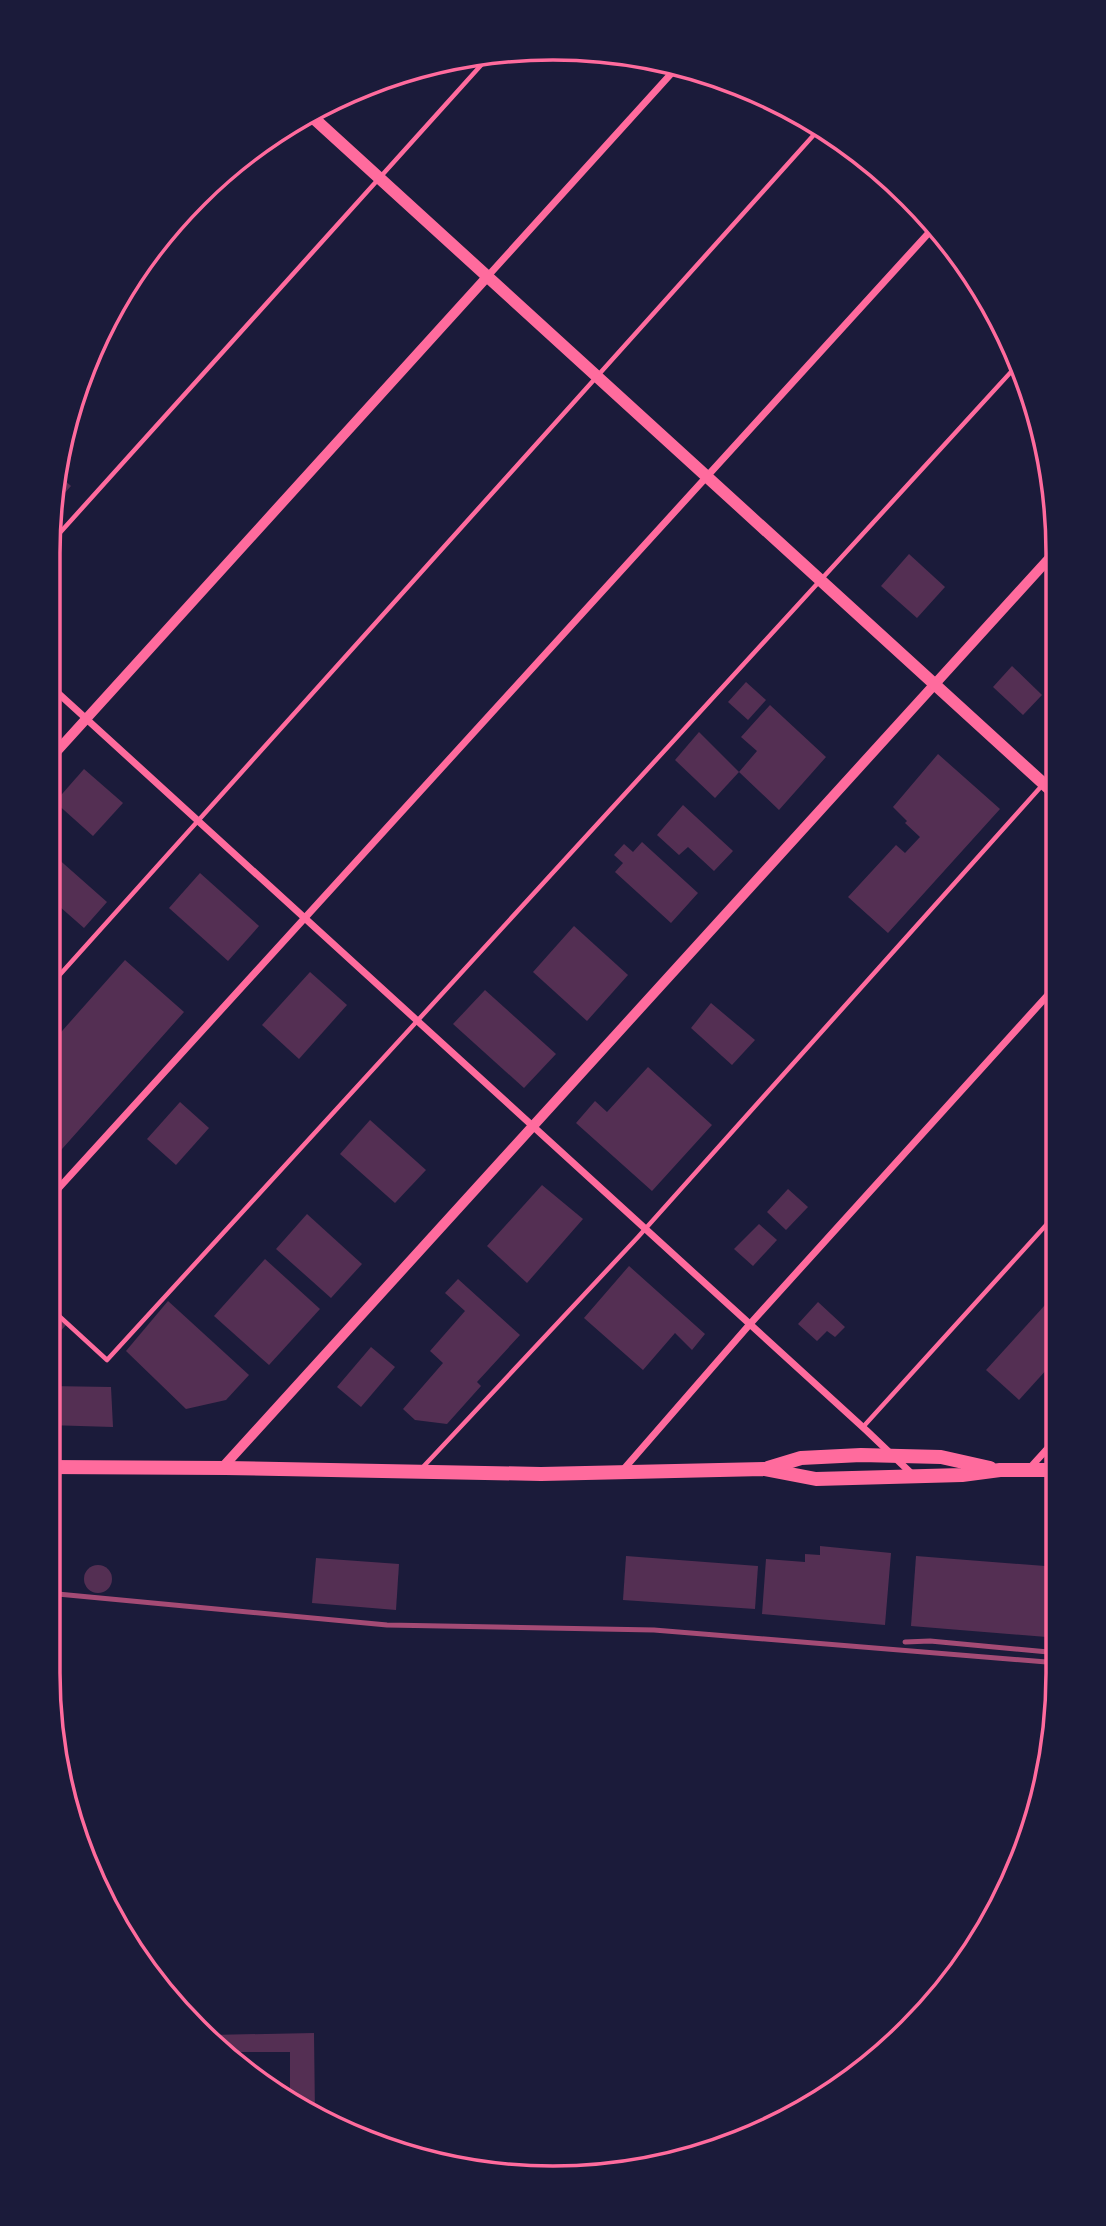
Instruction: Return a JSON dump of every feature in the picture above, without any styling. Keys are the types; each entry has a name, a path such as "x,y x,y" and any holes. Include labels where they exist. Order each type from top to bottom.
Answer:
{"highway":[{"path":"764,1469 801,1458 861,1455 941,1457 1000,1470"},
{"path":"60,1467 418,1473 764,1469 817,1479 915,1478 1000,1470 1046,1470"}],"main road":[{"path":"316,120 1044,784"}],"street":[{"path":"60,748 672,74"},
{"path":"60,1187 928,233"},
{"path":"222,1468 1046,562"},
{"path":"60,695 863,1427 915,1478"},
{"path":"622,1472 750,1324 1046,997"},
{"path":"1027,1470 1046,1450"}],"lane":[{"path":"61,532 481,65"},
{"path":"60,975 814,135"},
{"path":"60,1318 107,1360 1011,370"},
{"path":"418,1473 646,1229 1046,782"},
{"path":"863,1427 1046,1225"}],"building":[{"path":"65,481 71,486 64,494"},
{"path":"909,554 945,587 917,618 881,586"},
{"path":"1012,666 1042,695 1023,715 993,687"},
{"path":"746,682 766,700 748,720 728,702"},
{"path":"770,705 826,757 779,810 739,772 757,751 741,737"},
{"path":"699,732 739,772 715,798 675,760"},
{"path":"938,754 1000,809 888,933 848,897 896,845 905,853 920,837 893,807"},
{"path":"84,769 123,803 93,836 60,806 60,796"},
{"path":"683,805 733,851 714,871 688,847 679,855 657,835"},
{"path":"642,842 698,893 671,923 615,872 623,863 614,855 624,844 633,852"},
{"path":"60,860 107,902 84,928 60,907"},
{"path":"200,873 259,926 228,961 169,908"},
{"path":"574,926 628,975 587,1021 533,972"},
{"path":"125,960 184,1012 60,1151 60,1033"},
{"path":"310,972 347,1005 299,1059 262,1025"},
{"path":"485,990 556,1054 524,1088 453,1024"},
{"path":"711,1003 755,1040 732,1065 691,1028"},
{"path":"648,1067 712,1125 652,1191 576,1123 595,1101 607,1112"},
{"path":"180,1102 209,1128 176,1165 147,1139"},
{"path":"370,1120 426,1170 395,1203 340,1154"},
{"path":"542,1185 583,1219 527,1283 487,1246"},
{"path":"788,1189 808,1207 786,1230 767,1212"},
{"path":"307,1214 362,1264 331,1298 276,1249"},
{"path":"759,1224 777,1240 753,1266 734,1249"},
{"path":"265,1259 320,1309 269,1365 214,1316"},
{"path":"629,1266 705,1334 692,1350 675,1333 643,1370 584,1318"},
{"path":"458,1279 520,1335 477,1382 481,1386 447,1424 415,1420 403,1409 443,1363 430,1351 465,1311 445,1293"},
{"path":"168,1301 249,1375 226,1400 186,1409 126,1351"},
{"path":"818,1302 845,1327 835,1337 827,1331 817,1341 798,1324"},
{"path":"1046,1306 1046,1370 1019,1400 986,1370"},
{"path":"60,1319 66,1325 60,1332"},
{"path":"371,1347 395,1367 361,1407 337,1387"},
{"path":"60,1386 111,1387 113,1427 60,1425"},
{"path":"820,1546 891,1553 885,1625 762,1614 766,1559 805,1562 805,1554 820,1555"},
{"path":"626,1556 758,1566 755,1609 623,1600"},
{"path":"916,1556 1046,1566 1046,1637 911,1626"},
{"path":"316,1558 399,1564 396,1610 312,1603"},
{"path":"98,1565 108,1569 112,1579 108,1589 98,1593 88,1589 84,1579 88,1569"},
{"path":"314,2033 315,2105 290,2090 290,2052 238,2052 218,2035"}],"railway":[{"path":"60,1594 387,1625 654,1630 1046,1662"},
{"path":"905,1642 930,1641 1046,1652"}]}
